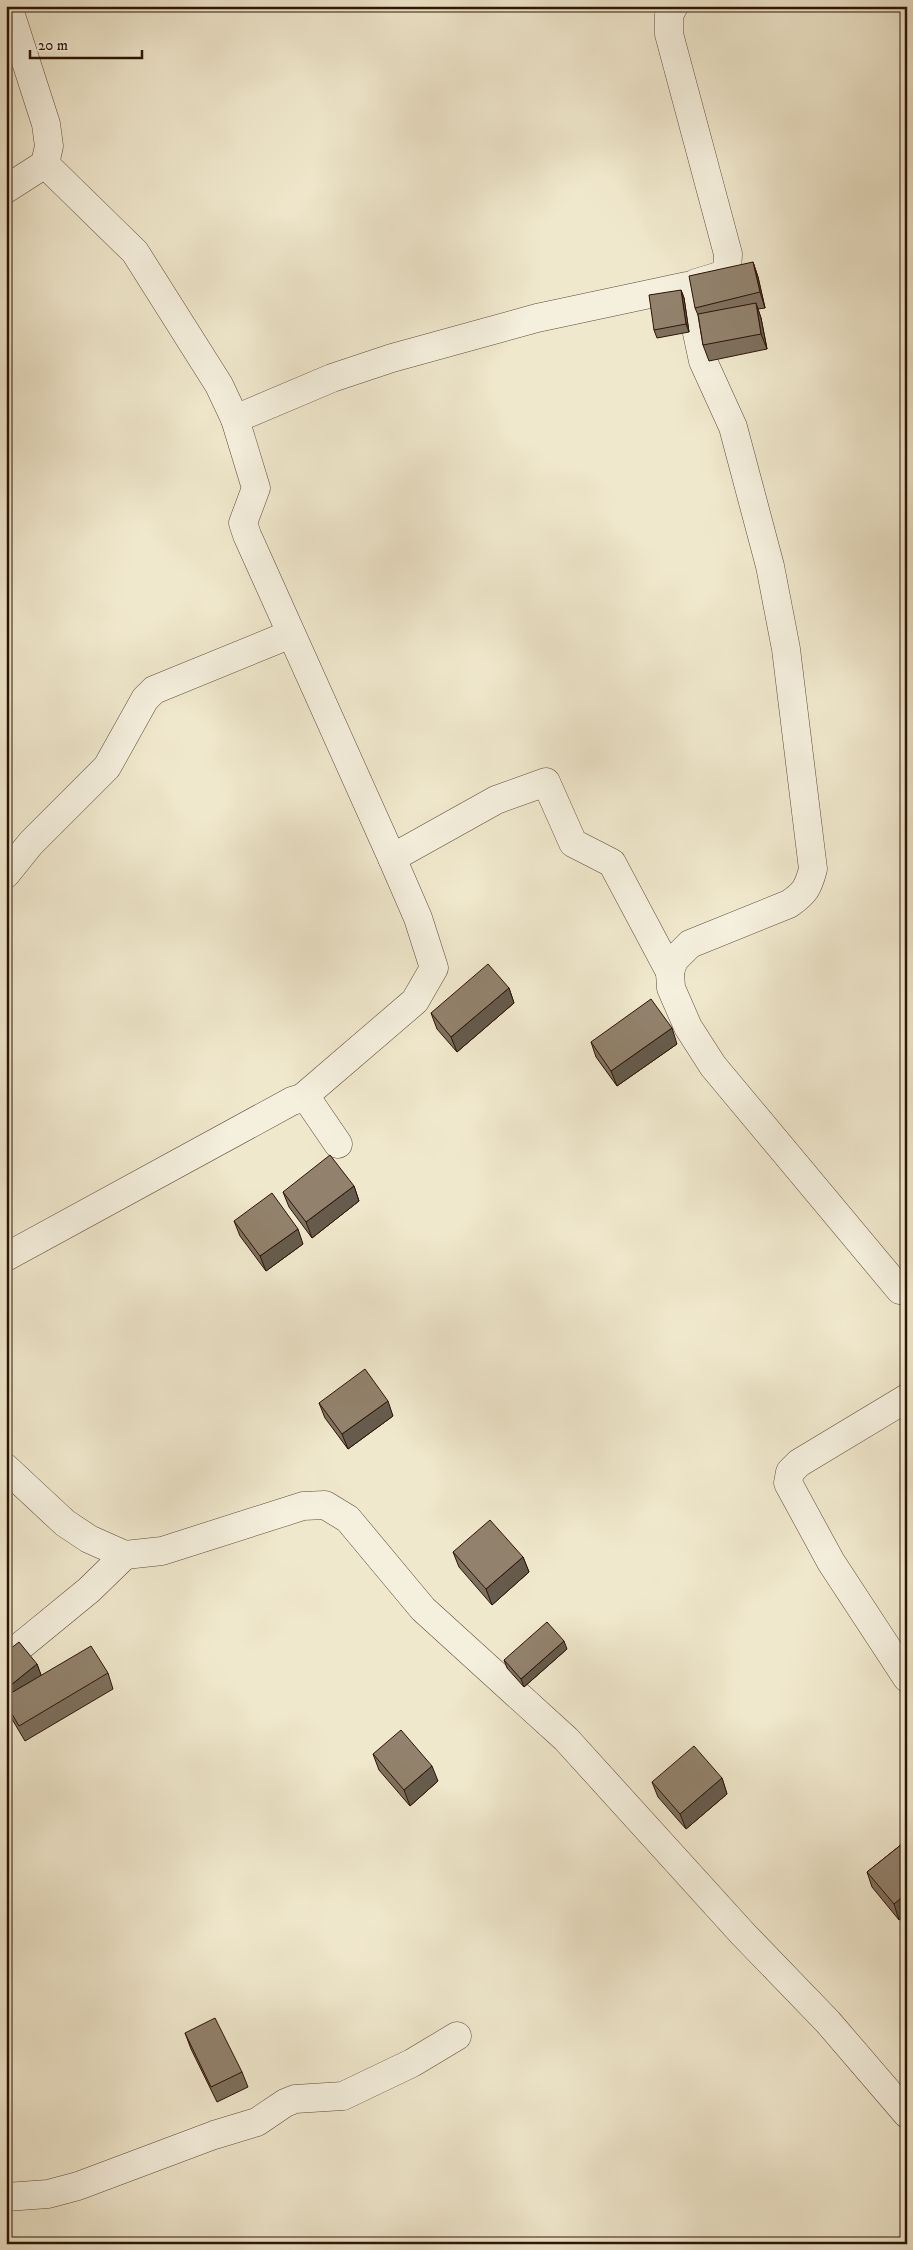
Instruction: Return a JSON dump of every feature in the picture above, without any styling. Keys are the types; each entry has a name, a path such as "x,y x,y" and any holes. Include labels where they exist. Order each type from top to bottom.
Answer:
{"street":[{"path":"6,189 46,164 49,146 46,124 8,6"},
{"path":"235,420 332,378 392,358 537,318 687,286 719,276 727,271 728,254 669,34 670,15 674,6"},
{"path":"13,1253 45,1238 292,1101 302,1098 415,1000 434,968 418,918 243,523 256,488 235,420 219,385 135,252 46,164"},
{"path":"687,286 703,360 708,375 734,426 770,566 786,649 813,869 808,886 800,896 789,904 690,944 674,960 670,972 671,988 688,1027 713,1066 904,1293"},
{"path":"6,874 31,843 107,767 145,699 154,690 291,634"},
{"path":"392,858 496,800 546,782 573,842 612,863 670,972"},
{"path":"302,1098 310,1103 338,1144"},
{"path":"907,1398 799,1463 790,1472 788,1483 831,1562 907,1678"},
{"path":"6,1468 65,1524 89,1539 124,1555 162,1551 303,1506 326,1505 348,1519 423,1608 566,1739 743,1934 828,2022 907,2114"},
{"path":"6,1658 89,1590 124,1555"},
{"path":"6,2197 48,2194 78,2186 214,2135 258,2122 285,2103 295,2099 342,2096 412,2063 457,2036"}],"building":[{"path":"753,262 760,292 695,308 689,276"},
{"path":"681,290 686,324 654,330 649,295"},
{"path":"756,303 761,334 703,345 698,314"},
{"path":"488,964 509,988 451,1037 431,1013"},
{"path":"651,999 672,1028 611,1071 591,1042"},
{"path":"330,1155 354,1186 306,1222 283,1192"},
{"path":"272,1193 298,1229 260,1256 234,1221"},
{"path":"365,1369 388,1401 342,1434 319,1403"},
{"path":"490,1520 523,1557 486,1589 453,1552"},
{"path":"547,1622 564,1641 521,1679 504,1660"},
{"path":"19,1642 37,1664 6,1689 6,1652"},
{"path":"91,1646 108,1673 19,1726 6,1704 6,1696"},
{"path":"401,1730 432,1766 404,1790 373,1754"},
{"path":"694,1746 722,1778 680,1814 652,1782"},
{"path":"907,1840 907,1883 901,1888 906,1894 894,1904 867,1872"},
{"path":"215,2018 242,2072 211,2087 185,2033"}]}
